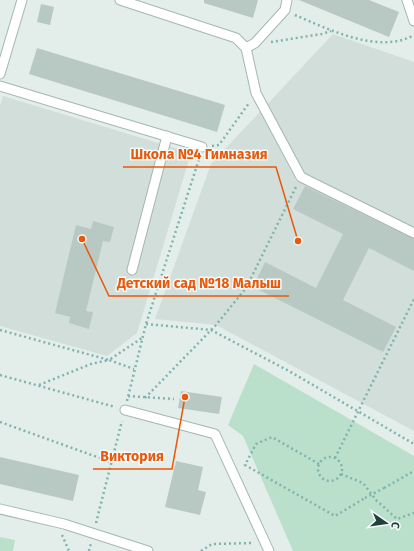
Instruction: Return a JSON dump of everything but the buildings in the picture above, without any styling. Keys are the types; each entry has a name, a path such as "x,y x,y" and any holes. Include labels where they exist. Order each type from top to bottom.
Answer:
{"lane":[{"path":"0,74 22,0"},
{"path":"120,0 236,38 246,48 256,93 301,177 414,233"},
{"path":"246,48 255,43 285,10 287,0"},
{"path":"407,0 414,21"},
{"path":"0,86 202,147"},
{"path":"132,270 167,136"},
{"path":"125,410 215,434 267,547"},
{"path":"0,509 94,532 148,551"}],"path":[{"path":"285,10 331,30 361,40 387,42 406,40 414,35"},
{"path":"255,43 287,40 322,34 331,30"},
{"path":"94,532 146,324 202,147 219,146 256,93"},
{"path":"145,398 211,330 246,288 301,177"},
{"path":"335,458 414,299"},
{"path":"146,324 211,330 289,371 414,444"},
{"path":"0,330 110,360 134,369"},
{"path":"38,385 91,364 110,360 143,338"},
{"path":"0,375 125,410"},
{"path":"128,396 174,400"},
{"path":"0,422 111,462"},
{"path":"318,464 272,437 256,444 244,465 335,516 414,471"},
{"path":"325,458 335,458 341,465 341,474 334,481 324,480 318,473 318,464 325,458"},
{"path":"341,474 363,483 376,500 397,519 414,513"},
{"path":"201,551 212,544 267,547"}],"shaded area":[{"path":"333,34 414,62 414,431 216,325 155,319 211,164"},
{"path":"3,96 191,153 137,333 107,356 0,326 0,106"}],"green space":[{"path":"254,364 414,456 414,551 293,551 243,436 228,425"},
{"path":"0,537 15,540 13,551 0,551"}],"place":[{"name":"Детский сад №18 Малыш","path":"82,239"},
{"name":"Школа №4 Гимназия","path":"298,241"},
{"name":"Виктория","path":"185,397"}]}
